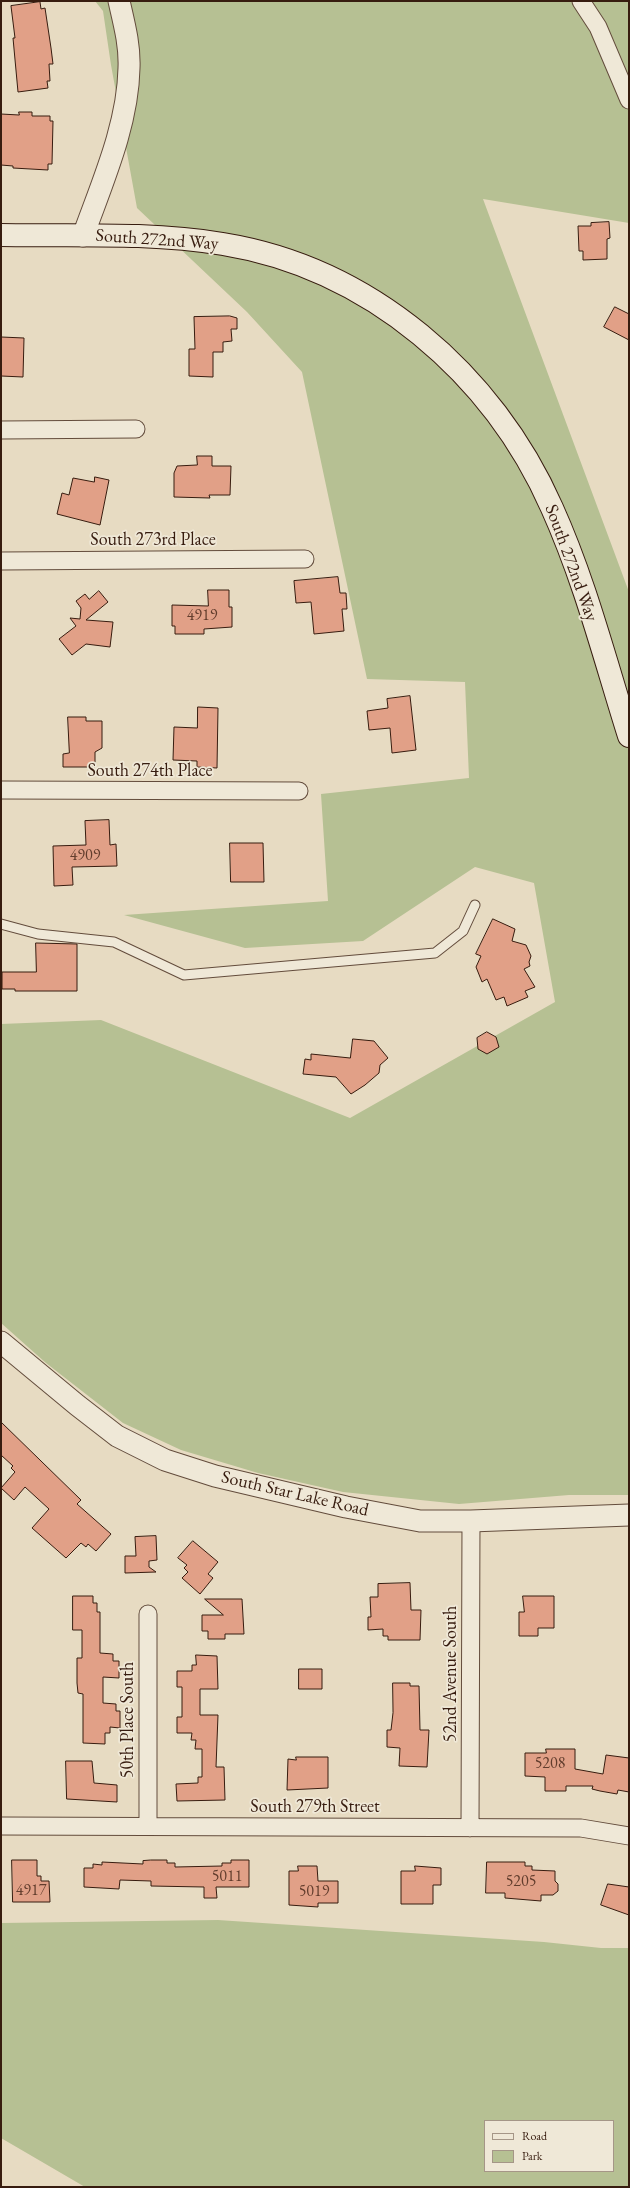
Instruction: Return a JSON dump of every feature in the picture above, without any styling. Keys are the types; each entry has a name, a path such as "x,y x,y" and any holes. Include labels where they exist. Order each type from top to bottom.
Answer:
{"main road":[{"name":"South 272nd Way","path":"1,235 181,238 224,244 264,253 312,269 353,289 400,319 444,353 469,380 513,437 551,506 578,576 629,736"}],"street":[{"path":"83,236 120,126 126,99 129,67 128,49 119,1"},
{"path":"581,1 598,27 629,100"},
{"path":"1,430 136,429"},
{"name":"South 273rd Place","path":"1,561 305,559"},
{"name":"South 274th Place","path":"1,790 299,791"},
{"name":"South Star Lake Road","path":"1,1342 117,1436 165,1460 215,1476 346,1507 420,1521 471,1521 629,1514"},
{"name":"52nd Avenue South","path":"470,1828 471,1521"},
{"name":"50th Place South","path":"148,1614 148,1826"},
{"name":"South 279th Street","path":"1,1826 581,1828 629,1836"}],"lane":[{"path":"1,924 38,934 114,942 184,975 435,953 463,931 475,905"}],"green space":[{"path":"95,1 629,1 629,223 483,199 629,592 629,1495 569,1495 459,1504 343,1492 258,1473 181,1450 123,1423 46,1363 1,1323 1,1024 101,1020 350,1118 555,1002 534,883 475,867 363,941 245,948 124,915 328,901 321,794 469,778 465,682 367,679 302,372 247,312 137,208 111,65 103,11"},
{"path":"218,1920 544,1942 601,1948 629,1948 629,2187 85,2187 1,2138 1,1923"}],"building":[{"path":"40,2 41,9 45,8 51,48 53,64 49,64 50,81 47,81 48,88 18,92 13,38 15,38 11,6"},
{"path":"19,112 32,112 32,116 50,116 50,121 53,121 52,164 48,164 48,170 13,168 13,166 1,165 1,114 19,115"},
{"path":"609,222 610,238 607,239 607,259 583,260 583,251 579,251 578,226 591,226 591,223"},
{"path":"615,307 629,314 629,340 604,327"},
{"path":"230,316 237,318 237,329 231,329 232,341 223,342 223,352 213,352 213,377 189,376 189,349 195,349 194,317"},
{"path":"1,337 24,338 23,377 1,376"},
{"path":"197,456 212,456 212,466 231,466 230,495 209,495 210,498 174,497 174,473 177,466 197,465"},
{"path":"95,477 109,480 100,525 57,514 62,493 69,495 73,478 94,482"},
{"path":"338,577 340,593 346,593 347,609 342,609 344,631 314,634 311,602 296,603 294,581"},
{"path":"208,590 229,590 229,607 232,607 232,627 204,629 204,634 175,634 175,626 172,626 172,605 208,606"},
{"path":"99,591 108,602 86,620 113,622 110,647 86,644 72,655 59,639 76,626 70,618 80,619 81,608 76,601 85,594 89,599"},
{"path":"410,696 416,750 392,753 390,728 369,730 367,711 388,708 387,699"},
{"path":"198,707 218,708 217,768 197,767 197,761 173,760 174,727 197,728"},
{"path":"68,717 86,717 86,721 102,721 102,748 95,752 95,767 63,767 63,754 69,753"},
{"path":"109,820 110,845 116,844 117,866 72,867 73,885 54,886 53,846 86,845 85,821"},
{"path":"230,843 263,843 264,882 231,882"},
{"path":"493,919 515,929 512,941 526,945 531,956 529,962 530,966 524,969 535,987 525,991 528,997 507,1006 504,997 496,1000 487,979 482,982 476,967 481,956 476,954"},
{"path":"36,943 77,944 77,991 15,991 15,989 2,989 2,972 36,972"},
{"path":"487,1032 496,1037 499,1047 487,1054 478,1049 477,1038"},
{"path":"353,1039 374,1041 388,1058 380,1065 379,1073 365,1085 351,1094 336,1077 303,1074 305,1059 311,1060 311,1054 350,1058"},
{"path":"1,1422 81,1500 77,1504 111,1534 96,1551 88,1544 86,1547 81,1543 66,1558 32,1528 49,1509 25,1487 14,1500 1,1488 15,1472 11,1468 13,1466 1,1455"},
{"path":"156,1536 157,1560 149,1561 149,1567 156,1572 125,1573 125,1556 136,1556 135,1537"},
{"path":"193,1541 218,1562 208,1574 213,1578 200,1594 182,1578 188,1572 184,1568 187,1565 178,1558"},
{"path":"410,1583 411,1610 421,1610 420,1640 388,1640 388,1636 383,1636 383,1629 368,1630 368,1617 371,1617 370,1597 378,1597 378,1584"},
{"path":"73,1596 93,1596 93,1603 97,1603 97,1612 100,1612 100,1653 113,1654 113,1661 119,1661 119,1678 103,1677 103,1703 116,1704 116,1711 120,1711 120,1728 110,1727 110,1733 105,1733 105,1744 83,1743 83,1694 78,1693 77,1683 77,1658 82,1658 82,1630 73,1630"},
{"path":"523,1596 554,1596 554,1628 538,1628 538,1636 519,1636 519,1612 524,1612"},
{"path":"205,1599 242,1599 244,1634 225,1634 225,1639 208,1639 208,1631 202,1631 202,1615 223,1615"},
{"path":"196,1655 217,1656 218,1689 200,1689 200,1715 218,1715 216,1767 224,1767 225,1800 177,1801 176,1784 198,1783 198,1777 202,1777 202,1749 195,1749 196,1740 191,1740 192,1733 177,1733 177,1717 182,1717 182,1687 177,1687 177,1671 192,1671 192,1665 196,1665"},
{"path":"299,1669 322,1669 322,1689 299,1689"},
{"path":"393,1683 410,1683 410,1686 419,1686 420,1730 429,1730 427,1767 399,1766 400,1748 387,1747 387,1730 391,1730 393,1713"},
{"path":"546,1749 575,1749 575,1769 603,1774 606,1755 629,1758 629,1792 618,1790 617,1794 592,1789 593,1786 566,1786 566,1791 545,1791 545,1777 525,1776 525,1753 546,1753"},
{"path":"296,1757 328,1757 328,1788 287,1790 288,1759 296,1760"},
{"path":"66,1761 92,1761 94,1783 117,1785 117,1802 67,1799"},
{"path":"12,1860 37,1860 37,1876 41,1876 41,1881 49,1881 50,1902 13,1902"},
{"path":"167,1860 167,1863 175,1863 175,1867 222,1866 222,1863 231,1863 231,1860 249,1860 249,1887 216,1887 217,1898 204,1898 204,1887 151,1886 151,1881 120,1880 119,1889 84,1887 84,1868 93,1868 93,1864 102,1865 102,1862 143,1864 143,1861"},
{"path":"487,1862 525,1862 525,1866 532,1866 532,1870 555,1871 555,1881 558,1884 558,1891 553,1895 541,1895 541,1901 505,1898 505,1893 486,1893"},
{"path":"298,1866 317,1866 318,1881 338,1881 338,1903 318,1903 318,1907 289,1905 289,1871 298,1871"},
{"path":"415,1866 441,1868 441,1885 433,1885 433,1904 401,1904 401,1871 415,1871"},
{"path":"608,1884 629,1887 629,1915 601,1905"}]}
